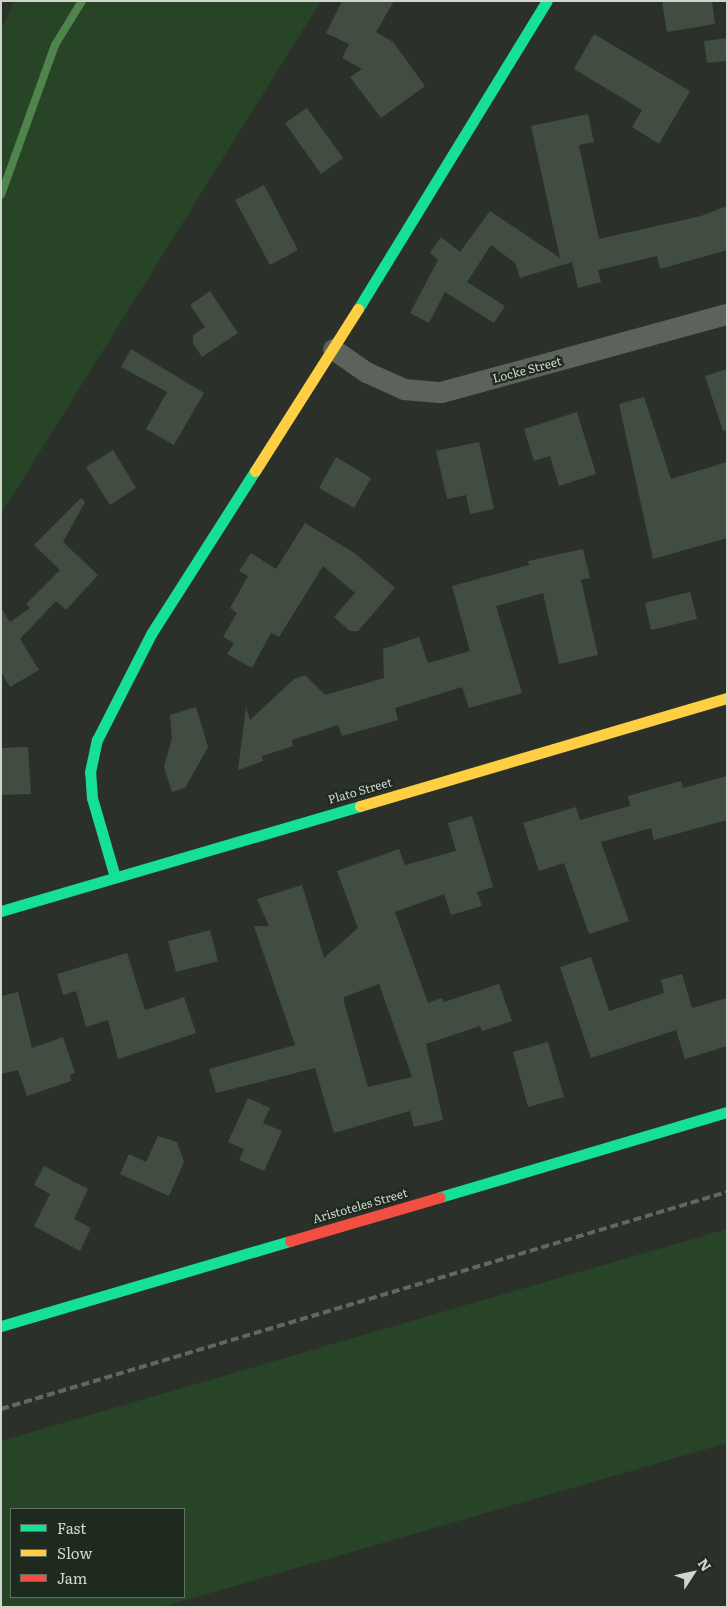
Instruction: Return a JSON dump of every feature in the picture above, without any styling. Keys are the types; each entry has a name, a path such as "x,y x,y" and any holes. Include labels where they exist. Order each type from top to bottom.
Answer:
{"street":[{"path":"115,877 92,798 90,772 97,740 151,634 332,349 547,1"},
{"name":"Locke Street","path":"332,349 366,372 404,389 441,392 727,314"},
{"name":"Plato Street","path":"1,910 727,698"},
{"name":"Aristoteles Street","path":"1,1326 727,1112"}],"green space":[{"path":"14,1 321,1 1,514 1,29"},
{"path":"727,1229 727,1443 162,1607 1,1607 1,1441"}],"building":[{"path":"342,1 394,1 376,32 393,42 425,86 381,118 350,77 362,69 342,58 349,44 326,33"},
{"path":"662,1 712,1 715,24 667,32"},
{"path":"594,34 690,91 659,144 632,127 642,110 574,69"},
{"path":"727,38 727,61 707,63 704,41"},
{"path":"307,108 343,158 321,174 285,123"},
{"path":"588,114 594,142 579,145 599,239 701,216 727,206 727,250 660,269 657,256 598,270 601,282 578,288 572,262 520,278 515,263 491,245 467,282 505,306 494,323 445,292 429,323 410,313 438,260 430,253 441,237 460,252 490,211 560,258 531,126"},
{"path":"264,185 298,250 270,265 235,200"},
{"path":"210,291 238,333 202,357 193,343 193,335 205,327 190,305"},
{"path":"131,349 204,393 174,445 146,429 167,392 121,367"},
{"path":"727,369 727,430 723,431 705,376"},
{"path":"644,397 671,479 727,462 727,538 653,559 619,404"},
{"path":"577,412 596,474 559,486 550,456 534,461 524,429"},
{"path":"479,442 494,509 470,514 466,495 447,499 436,451"},
{"path":"113,450 136,488 110,505 86,467"},
{"path":"336,457 371,478 354,508 319,488"},
{"path":"81,498 85,502 63,542 98,575 66,610 56,601 20,639 39,670 10,687 1,672 1,608 10,622 30,608 26,604 60,570 34,545"},
{"path":"305,523 356,554 395,588 358,631 350,631 334,617 355,593 323,566 279,637 271,633 252,668 227,654 234,643 223,637 237,613 230,608 248,576 239,571 251,553 276,569"},
{"path":"583,549 590,578 581,580 598,655 559,664 543,593 496,606 522,693 469,708 462,687 395,708 398,720 342,736 338,725 292,740 293,746 262,756 263,761 238,770 246,707 250,720 294,679 305,675 325,695 384,678 383,649 419,637 428,663 470,651 452,586 529,565 528,561"},
{"path":"690,592 697,619 651,630 645,603"},
{"path":"196,707 208,747 185,788 172,792 164,767 172,738 170,715"},
{"path":"28,747 31,794 1,795 1,748"},
{"path":"727,776 727,820 654,840 651,828 601,842 629,921 589,934 564,863 539,871 523,823 576,807 580,820 630,806 628,796 681,781 683,788"},
{"path":"472,816 493,887 477,892 482,906 451,915 444,894 395,912 428,1003 442,998 444,1002 499,984 512,1021 482,1031 480,1026 426,1044 443,1120 414,1127 410,1111 334,1133 315,1068 216,1093 209,1069 295,1045 254,926 269,926 257,899 302,885 324,958 358,928 337,871 399,849 405,865 456,851 448,823","holes":["379,984 412,1077 368,1087 344,997"]},
{"path":"210,930 218,961 176,972 168,941"},
{"path":"127,953 145,1010 184,997 196,1033 118,1059 108,1020 86,1027 76,991 63,995 57,974"},
{"path":"591,957 609,1011 664,993 661,980 682,974 692,1008 727,998 727,1046 685,1059 676,1030 591,1058 560,967"},
{"path":"18,992 32,1048 63,1037 75,1073 70,1075 71,1081 27,1096 18,1070 1,1074 1,996"},
{"path":"548,1042 564,1097 528,1107 513,1052"},
{"path":"248,1098 270,1108 263,1123 282,1131 264,1171 239,1160 244,1149 228,1142"},
{"path":"158,1136 177,1142 184,1162 169,1196 120,1174 129,1154 146,1162"},
{"path":"44,1166 88,1189 74,1219 91,1228 80,1251 34,1226 50,1194 34,1185"}],"waterway":[{"path":"1,195 55,45 82,1"}],"railway":[{"path":"1,1409 727,1192"}],"traffic: fast":[{"path":"358,309 547,1"},
{"path":"115,877 92,798 90,772 97,740 151,634 255,471"},
{"path":"1,911 360,806"},
{"path":"440,1197 727,1112"},
{"path":"1,1326 290,1241"}],"traffic: slow":[{"path":"255,471 358,309"},
{"path":"360,806 727,698"}],"traffic: jam":[{"path":"290,1241 440,1197"}]}
